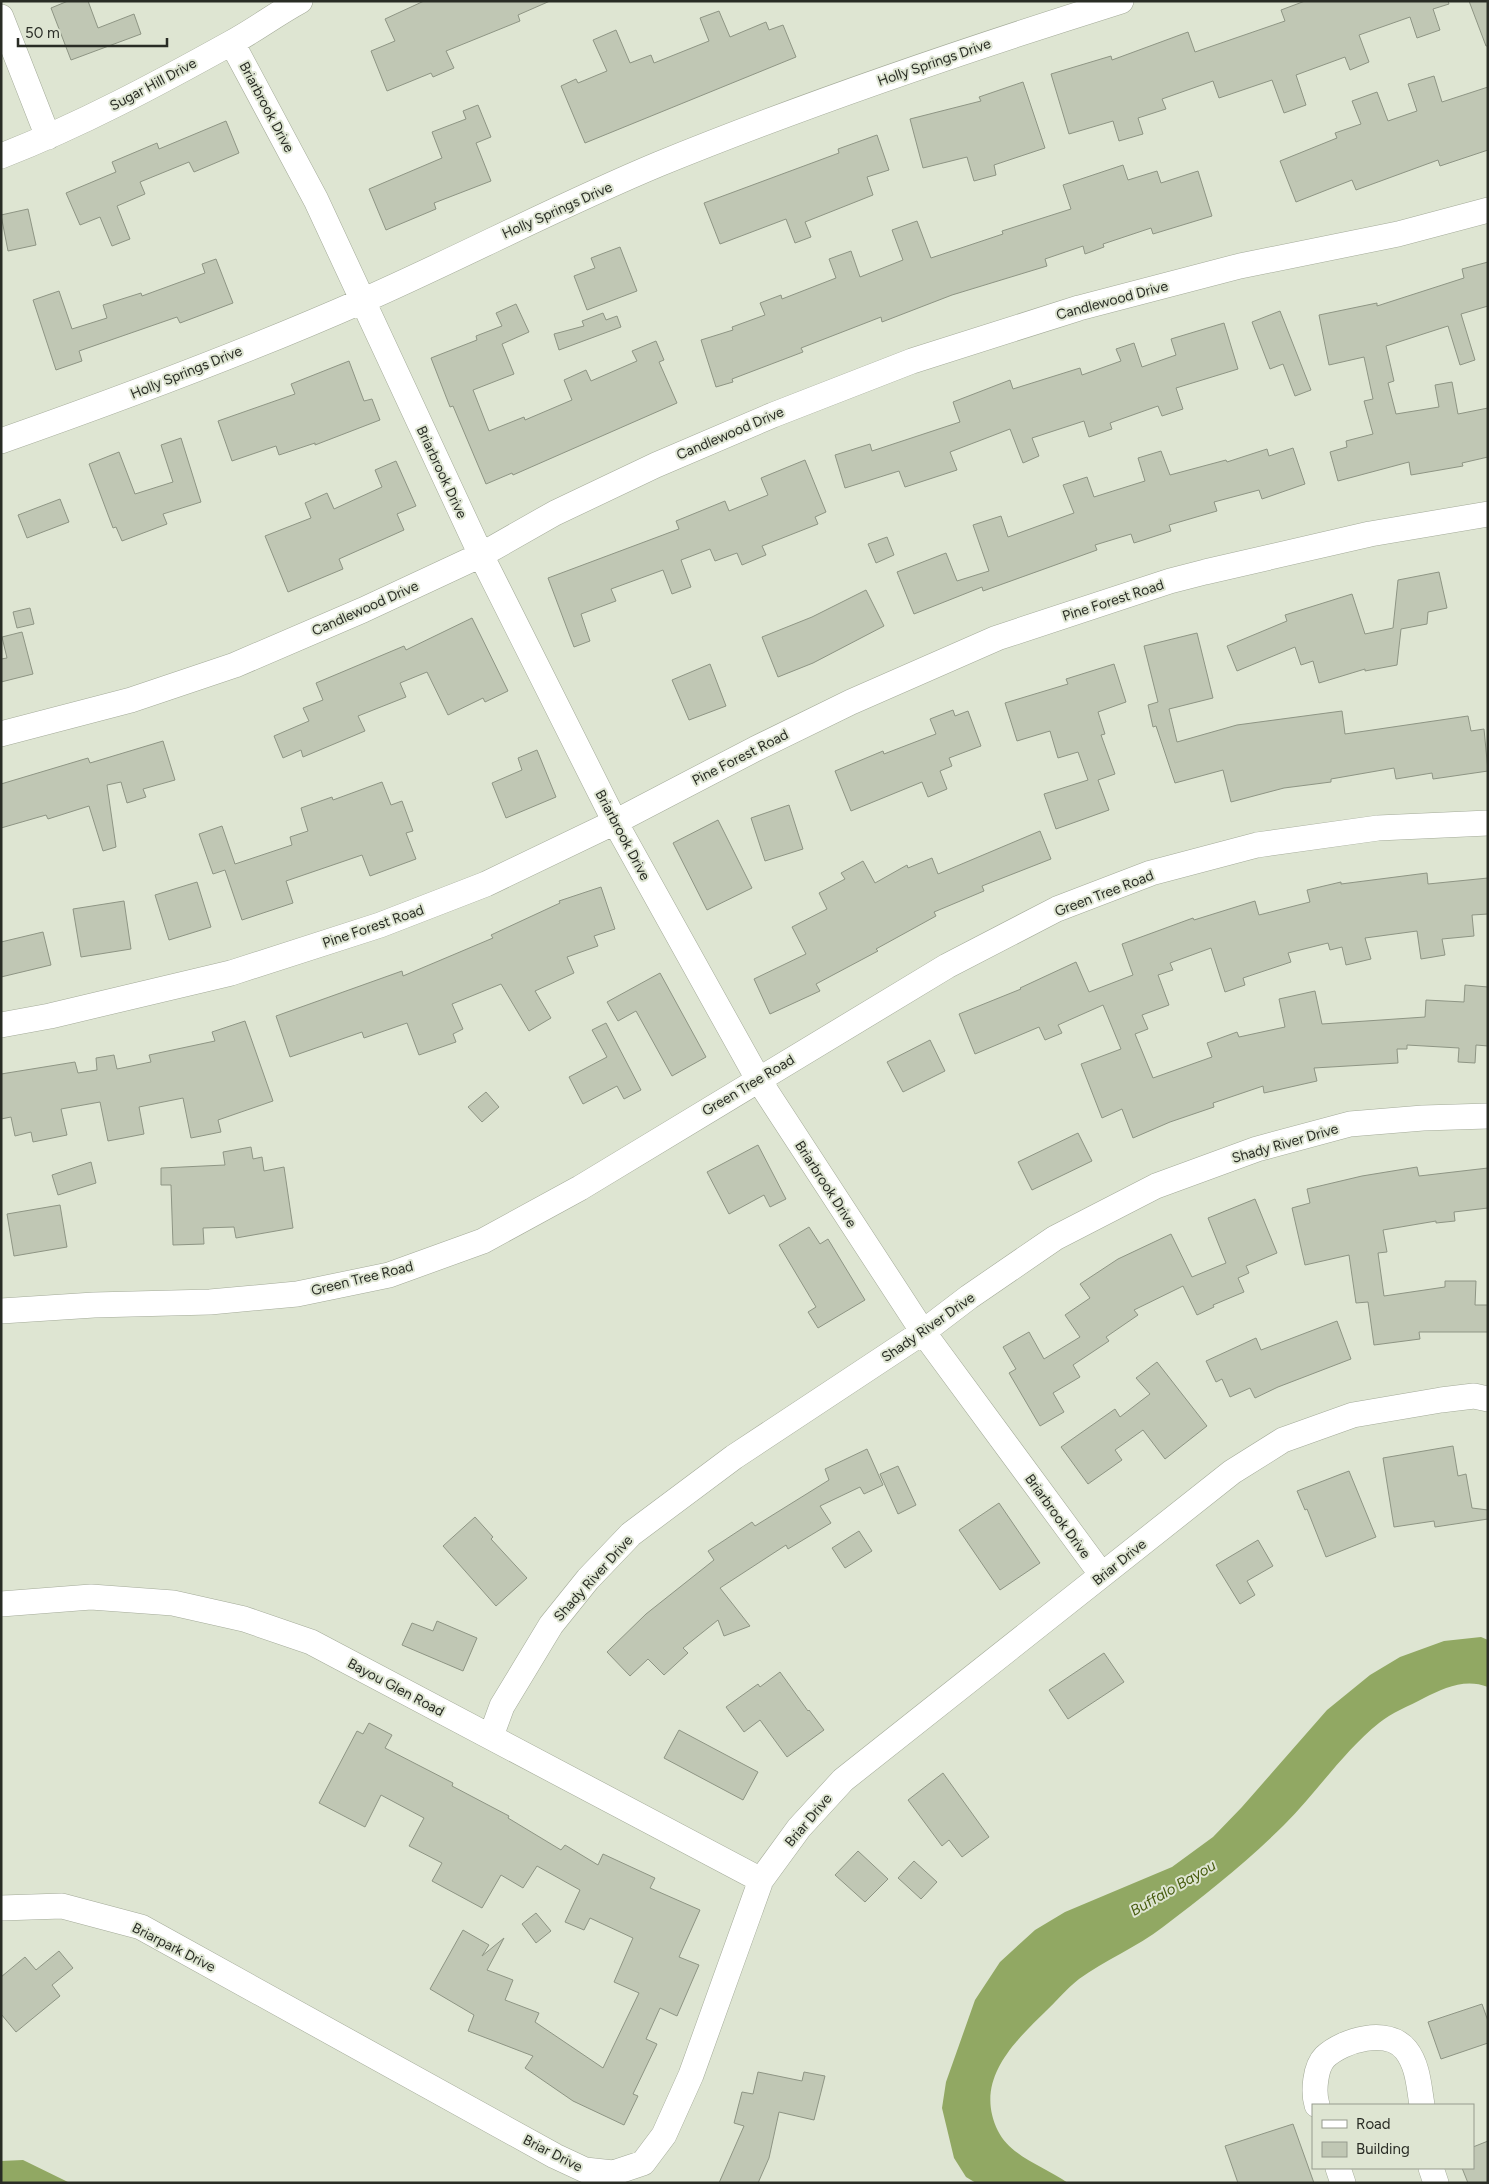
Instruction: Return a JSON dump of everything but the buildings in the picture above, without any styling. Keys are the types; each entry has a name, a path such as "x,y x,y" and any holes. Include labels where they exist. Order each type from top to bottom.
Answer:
{"street":[{"name":"Sugar Hill Drive","path":"1,156 48,137 232,43 300,1"},
{"name":"Holly Springs Drive","path":"1,441 138,392 364,301 496,237 658,165 829,98 991,42 1122,1"},
{"path":"1,17 48,137"},
{"name":"Briarbrook Drive","path":"232,43 316,200 364,301 428,445 615,822 758,1079 922,1332 1102,1575"},
{"name":"Candlewood Drive","path":"1,734 132,700 234,665 363,610 481,555 555,513 656,465 773,415 912,361 1080,308 1240,266 1398,234 1488,210"},
{"name":"Pine Forest Road","path":"1,1025 60,1014 230,974 371,928 486,884 615,822 755,748 852,702 997,638 1205,572 1370,534 1488,514"},
{"name":"Green Tree Road","path":"1,1311 94,1305 210,1302 297,1294 388,1275 482,1241 580,1188 947,966 1058,909 1151,874 1257,845 1378,828 1488,823"},
{"name":"Shady River Drive","path":"491,1736 502,1706 551,1624 588,1579 630,1534 734,1457 922,1332 1055,1238 1156,1186 1257,1149 1350,1124 1423,1118 1488,1116"},
{"name":"Briar Drive","path":"255,1990 555,2156 586,2170 613,2174 643,2163 664,2135 691,2075 761,1880 799,1828 843,1780 1232,1472 1283,1440 1353,1415 1441,1400 1474,1396 1488,1398"},
{"name":"Bayou Glen Road","path":"1,1604 91,1598 173,1603 244,1619 311,1642 761,1880"},
{"name":"Briarpark Drive","path":"1,1908 62,1906 141,1926 255,1990"},
{"path":"1317,2104 1316,2082 1324,2058 1340,2046 1359,2038 1392,2040 1405,2049 1418,2076 1422,2104"},
{"path":"1338,2169 1343,2183"},
{"path":"1431,2169 1436,2183"}],"shaded area":[{"path":"1481,1637 1488,1640 1488,1687 1479,1684 1455,1685 1400,1710 1379,1723 1342,1759 1284,1825 1255,1852 1163,1927 1079,1979 1032,2025 1009,2051 993,2081 990,2096 992,2113 998,2131 1011,2148 1020,2155 1068,2183 976,2183 966,2177 954,2158 942,2108 946,2082 975,2000 1000,1962 1035,1930 1065,1912 1172,1867 1213,1837 1242,1807 1327,1710 1370,1675 1400,1657 1444,1641"},
{"path":"23,2160 70,2183 1,2183 1,2161"}],"water label":[{"name":"Buffalo Bayou","path":"1173,1888"}]}
